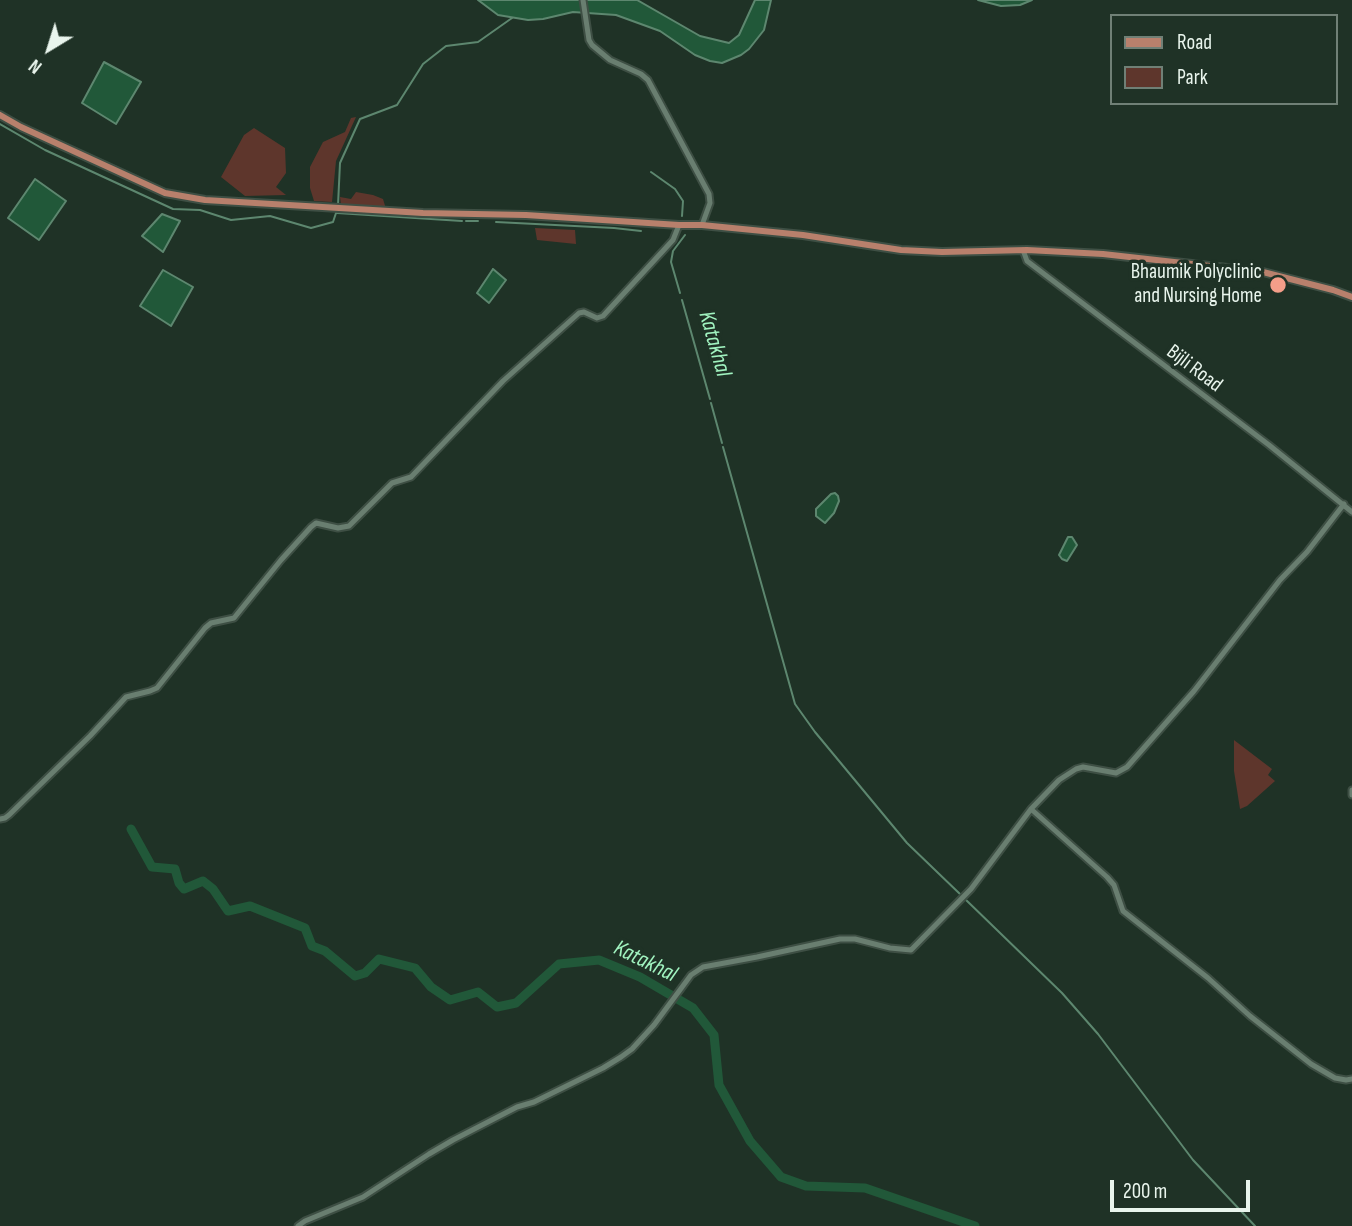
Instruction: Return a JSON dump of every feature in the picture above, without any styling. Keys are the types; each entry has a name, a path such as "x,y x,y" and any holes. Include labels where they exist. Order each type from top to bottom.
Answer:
{"main road":[{"path":"0,115 165,193 205,200 702,225 803,235 901,250 1023,250 1103,254 1260,272 1352,297"}],"street":[{"path":"583,0 589,40 596,50 610,60 648,80 709,194 710,204 702,225"},
{"path":"0,819 9,815 66,760 126,697 157,688 205,628 234,618 310,527 316,523 338,528 349,526 392,483 411,477 503,381 579,313 584,312 597,318 603,316 673,240 679,225"},
{"name":"Bijli Road","path":"1023,250 1027,261 1269,445 1352,512"},
{"path":"298,1226 326,1211 363,1197 429,1154 517,1107 534,1102 603,1068 632,1049 654,1025 691,975 703,967 841,939 855,939 911,950 971,889 1031,809 1059,780 1076,768 1116,773 1127,766 1194,691 1280,580 1307,552 1344,505"},
{"path":"1031,809 1107,877 1114,885 1124,911 1311,1064 1335,1078 1352,1079"}],"green space":[{"path":"356,117 336,161 332,202 314,201 310,188 310,167 323,142 345,132 351,118"},
{"path":"254,128 285,148 286,173 276,187 286,195 245,196 221,177 244,135"},
{"path":"356,192 383,199 386,209 341,205 340,197 351,199"},
{"path":"535,228 575,230 576,244 537,240"},
{"path":"1234,740 1272,769 1268,775 1275,781 1240,809 1234,771"}],"shaded area":[{"path":"478,0 637,0 700,36 729,43 739,35 755,0 771,0 764,30 749,49 722,63 695,55 660,31 616,15 573,12 528,20 498,15"},
{"path":"978,0 1032,0 1020,5 1001,6"},
{"path":"104,62 141,82 116,124 82,103"},
{"path":"35,179 66,201 39,240 8,218"},
{"path":"162,214 180,221 163,252 142,236"},
{"path":"493,269 506,280 489,303 477,293"},
{"path":"163,270 193,287 171,326 140,306"},
{"path":"835,493 839,501 834,513 825,523 816,516 816,509"},
{"path":"1068,537 1072,537 1077,545 1067,561 1059,555"}],"waterway":[{"path":"338,205 340,163 360,119 397,105 423,64 446,46 478,42 512,18"},
{"path":"0,124 45,150 173,209 200,210 231,220 270,216 311,228 333,222 337,210"},
{"name":"Katakhal","path":"651,172 675,189 683,201 682,216"},
{"path":"337,213 462,221"},
{"path":"466,221 478,221"},
{"path":"496,222 641,231"},
{"name":"Katakhal","path":"680,293 671,262 673,251 685,235"},
{"name":"Katakhal","path":"682,300 710,399"},
{"name":"Katakhal","path":"711,403 722,443"},
{"name":"Katakhal","path":"723,447 795,704 907,843 961,895"},
{"name":"Katakhal","path":"131,829 152,867 175,869 184,889 203,881 213,889 228,911 250,906 305,928 312,946 325,951 355,976 365,973 379,959 415,968 431,987 450,1000 478,992 497,1007 516,1003 559,964 599,960 640,977 693,1008 714,1035 719,1085 750,1141 781,1177 806,1186 865,1188 975,1226"},
{"name":"Katakhal","path":"965,899 1062,993 1098,1034 1193,1160 1255,1226"}],"place":[{"name":"Bhaumik Polyclinic and Nursing Home","path":"1278,285"}]}
